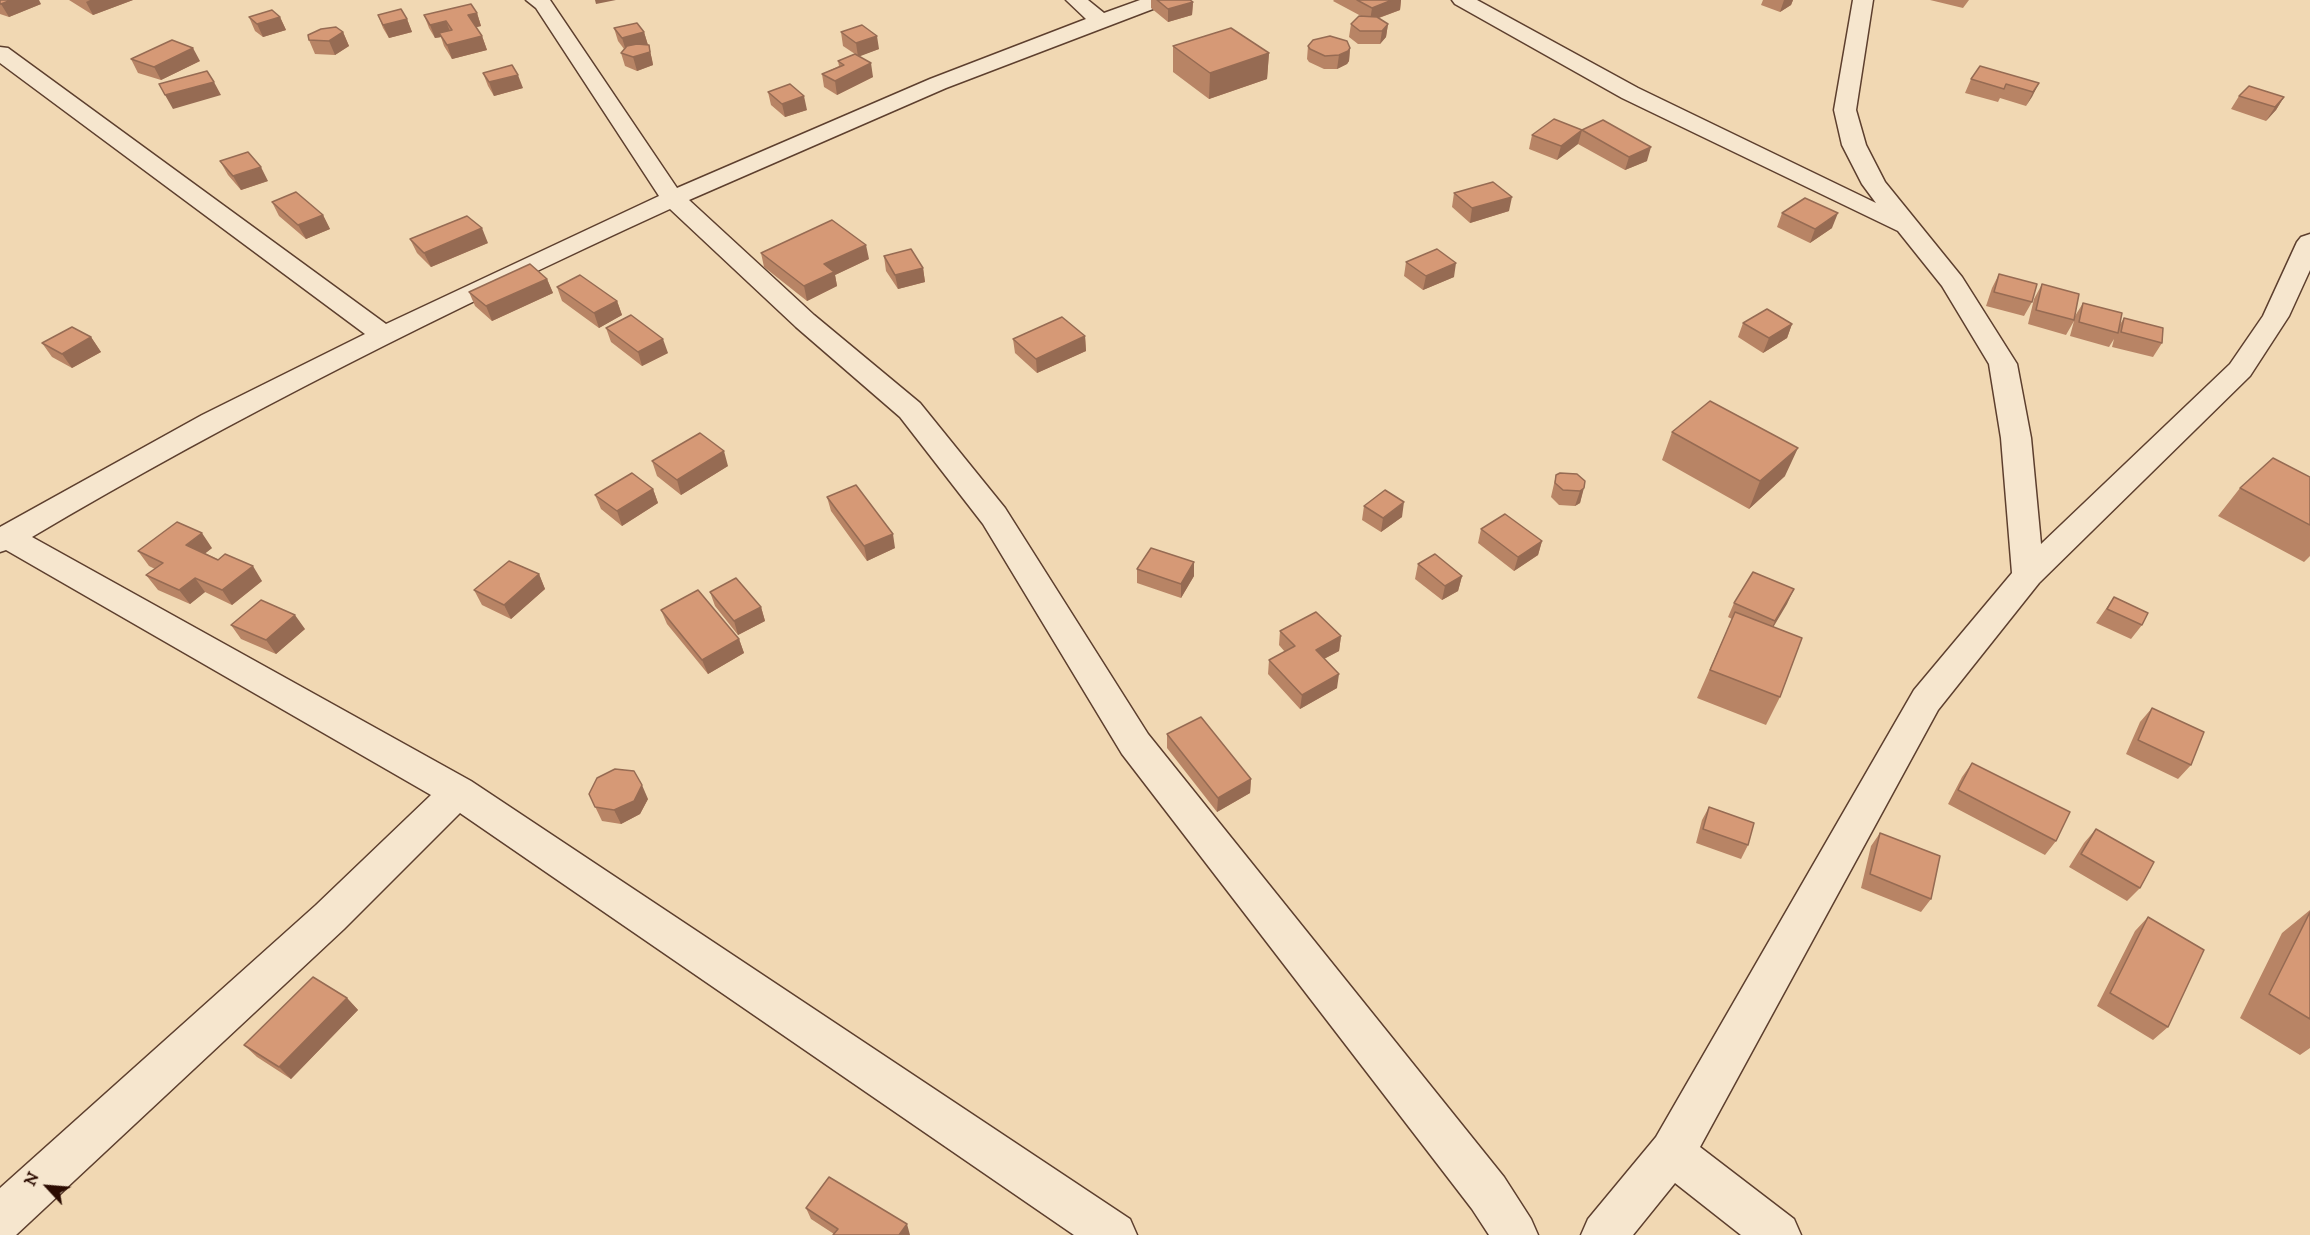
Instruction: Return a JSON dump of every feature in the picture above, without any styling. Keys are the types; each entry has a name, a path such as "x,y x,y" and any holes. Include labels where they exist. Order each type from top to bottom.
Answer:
{"street":[{"path":"1076,0 1100,20"},
{"path":"4,539 68,501 280,386 672,198 808,138 1100,20 1159,0"},
{"path":"1462,0 1609,82 1907,227"},
{"path":"1863,0 1845,110 1854,146 1874,184 1953,283 2004,364 2016,438 2028,575"},
{"path":"546,1 672,198 805,321 910,410 994,516 1135,744 1488,1193 1515,1235"},
{"path":"0,54 384,335"},
{"path":"1604,1235 1672,1153 1926,700 2028,575 2240,370 2276,316 2310,242"},
{"path":"4,539 458,792 1114,1235"},
{"path":"0,1220 330,917 458,792"},
{"path":"1672,1153 1778,1235"}],"building":[{"path":"1157,0 1190,0 1193,2 1168,9"},
{"path":"1357,0 1392,0 1372,8"},
{"path":"471,4 477,13 468,15 482,36 447,45 439,33 452,30 446,21 430,25 424,15"},
{"path":"401,9 407,19 383,25 378,15"},
{"path":"272,10 280,17 257,24 249,17"},
{"path":"1359,16 1377,17 1388,24 1382,31 1360,31 1351,24"},
{"path":"637,23 644,32 622,38 614,28"},
{"path":"862,25 877,36 856,43 841,32"},
{"path":"336,27 343,32 329,41 309,40 308,35 321,29"},
{"path":"1231,28 1269,53 1210,73 1173,46"},
{"path":"1330,36 1347,41 1350,48 1348,51 1339,55 1325,56 1308,46 1313,40"},
{"path":"172,40 193,48 154,67 131,59"},
{"path":"649,45 650,52 633,57 621,53 627,46"},
{"path":"855,54 871,63 835,81 822,74 844,65 838,61"},
{"path":"512,65 518,75 489,82 483,73"},
{"path":"1980,66 2039,83 2033,92 2006,84 2004,89 1971,79"},
{"path":"207,71 214,82 165,95 159,84"},
{"path":"790,84 804,96 782,104 768,92"},
{"path":"2249,86 2284,97 2275,107 2239,96"},
{"path":"1554,119 1582,130 1561,146 1532,135"},
{"path":"1603,120 1651,147 1629,157 1582,130"},
{"path":"248,152 261,167 233,176 220,161"},
{"path":"1493,182 1512,197 1472,208 1454,193"},
{"path":"296,192 323,215 298,225 272,202"},
{"path":"1805,198 1838,213 1815,229 1782,213"},
{"path":"467,216 482,228 424,253 410,239"},
{"path":"832,220 866,245 824,264 834,272 804,286 761,253"},
{"path":"911,249 923,268 895,275 884,256"},
{"path":"1437,249 1456,263 1426,276 1406,262"},
{"path":"530,264 547,279 486,306 469,292"},
{"path":"1999,274 2037,284 2032,302 1994,292"},
{"path":"580,275 617,301 594,313 557,287"},
{"path":"2042,284 2079,294 2074,320 2036,310"},
{"path":"2083,303 2122,313 2118,333 2079,322"},
{"path":"1767,309 1792,324 1769,338 1743,323"},
{"path":"631,315 663,339 638,352 606,328"},
{"path":"1062,317 1085,336 1036,359 1013,339"},
{"path":"2124,318 2163,328 2162,343 2121,332"},
{"path":"72,327 91,337 62,354 42,343"},
{"path":"1710,401 1798,448 1760,481 1672,432"},
{"path":"700,433 724,451 677,480 652,461"},
{"path":"2273,458 2310,477 2310,525 2240,488"},
{"path":"632,473 653,489 617,511 595,495"},
{"path":"1560,473 1577,474 1585,481 1584,488 1580,491 1563,490 1555,483 1556,475"},
{"path":"856,485 893,534 864,546 827,497"},
{"path":"1385,490 1404,502 1383,518 1364,506"},
{"path":"1505,514 1542,541 1518,557 1481,529"},
{"path":"177,522 202,533 186,545 218,560 225,554 253,566 222,590 195,578 179,590 146,575 163,563 138,551"},
{"path":"1151,548 1194,562 1181,584 1137,569"},
{"path":"1435,554 1462,576 1445,586 1418,564"},
{"path":"509,561 539,574 504,605 474,590"},
{"path":"1753,572 1794,589 1775,621 1734,603"},
{"path":"736,578 761,607 734,621 710,592"},
{"path":"698,590 739,639 702,660 661,610"},
{"path":"2114,597 2148,613 2142,625 2107,609"},
{"path":"261,600 295,615 266,640 231,625"},
{"path":"1316,612 1341,636 1316,650 1339,674 1302,695 1269,660 1295,646 1280,631"},
{"path":"1735,612 1802,638 1780,697 1710,670"},
{"path":"2152,708 2204,732 2191,765 2138,740"},
{"path":"1201,717 1251,779 1218,798 1167,734"},
{"path":"1972,763 2070,812 2056,841 1958,790"},
{"path":"615,769 634,771 642,785 634,801 614,810 595,807 589,794 597,778"},
{"path":"1709,807 1754,823 1748,845 1703,829"},
{"path":"2096,829 2154,862 2140,888 2081,854"},
{"path":"1880,833 1940,856 1931,899 1870,874"},
{"path":"2310,912 2310,1019 2269,994"},
{"path":"2148,917 2204,950 2168,1027 2110,993"},
{"path":"313,977 347,998 279,1067 244,1045"},
{"path":"829,1177 907,1224 899,1235 833,1235 838,1229 806,1208"}]}
